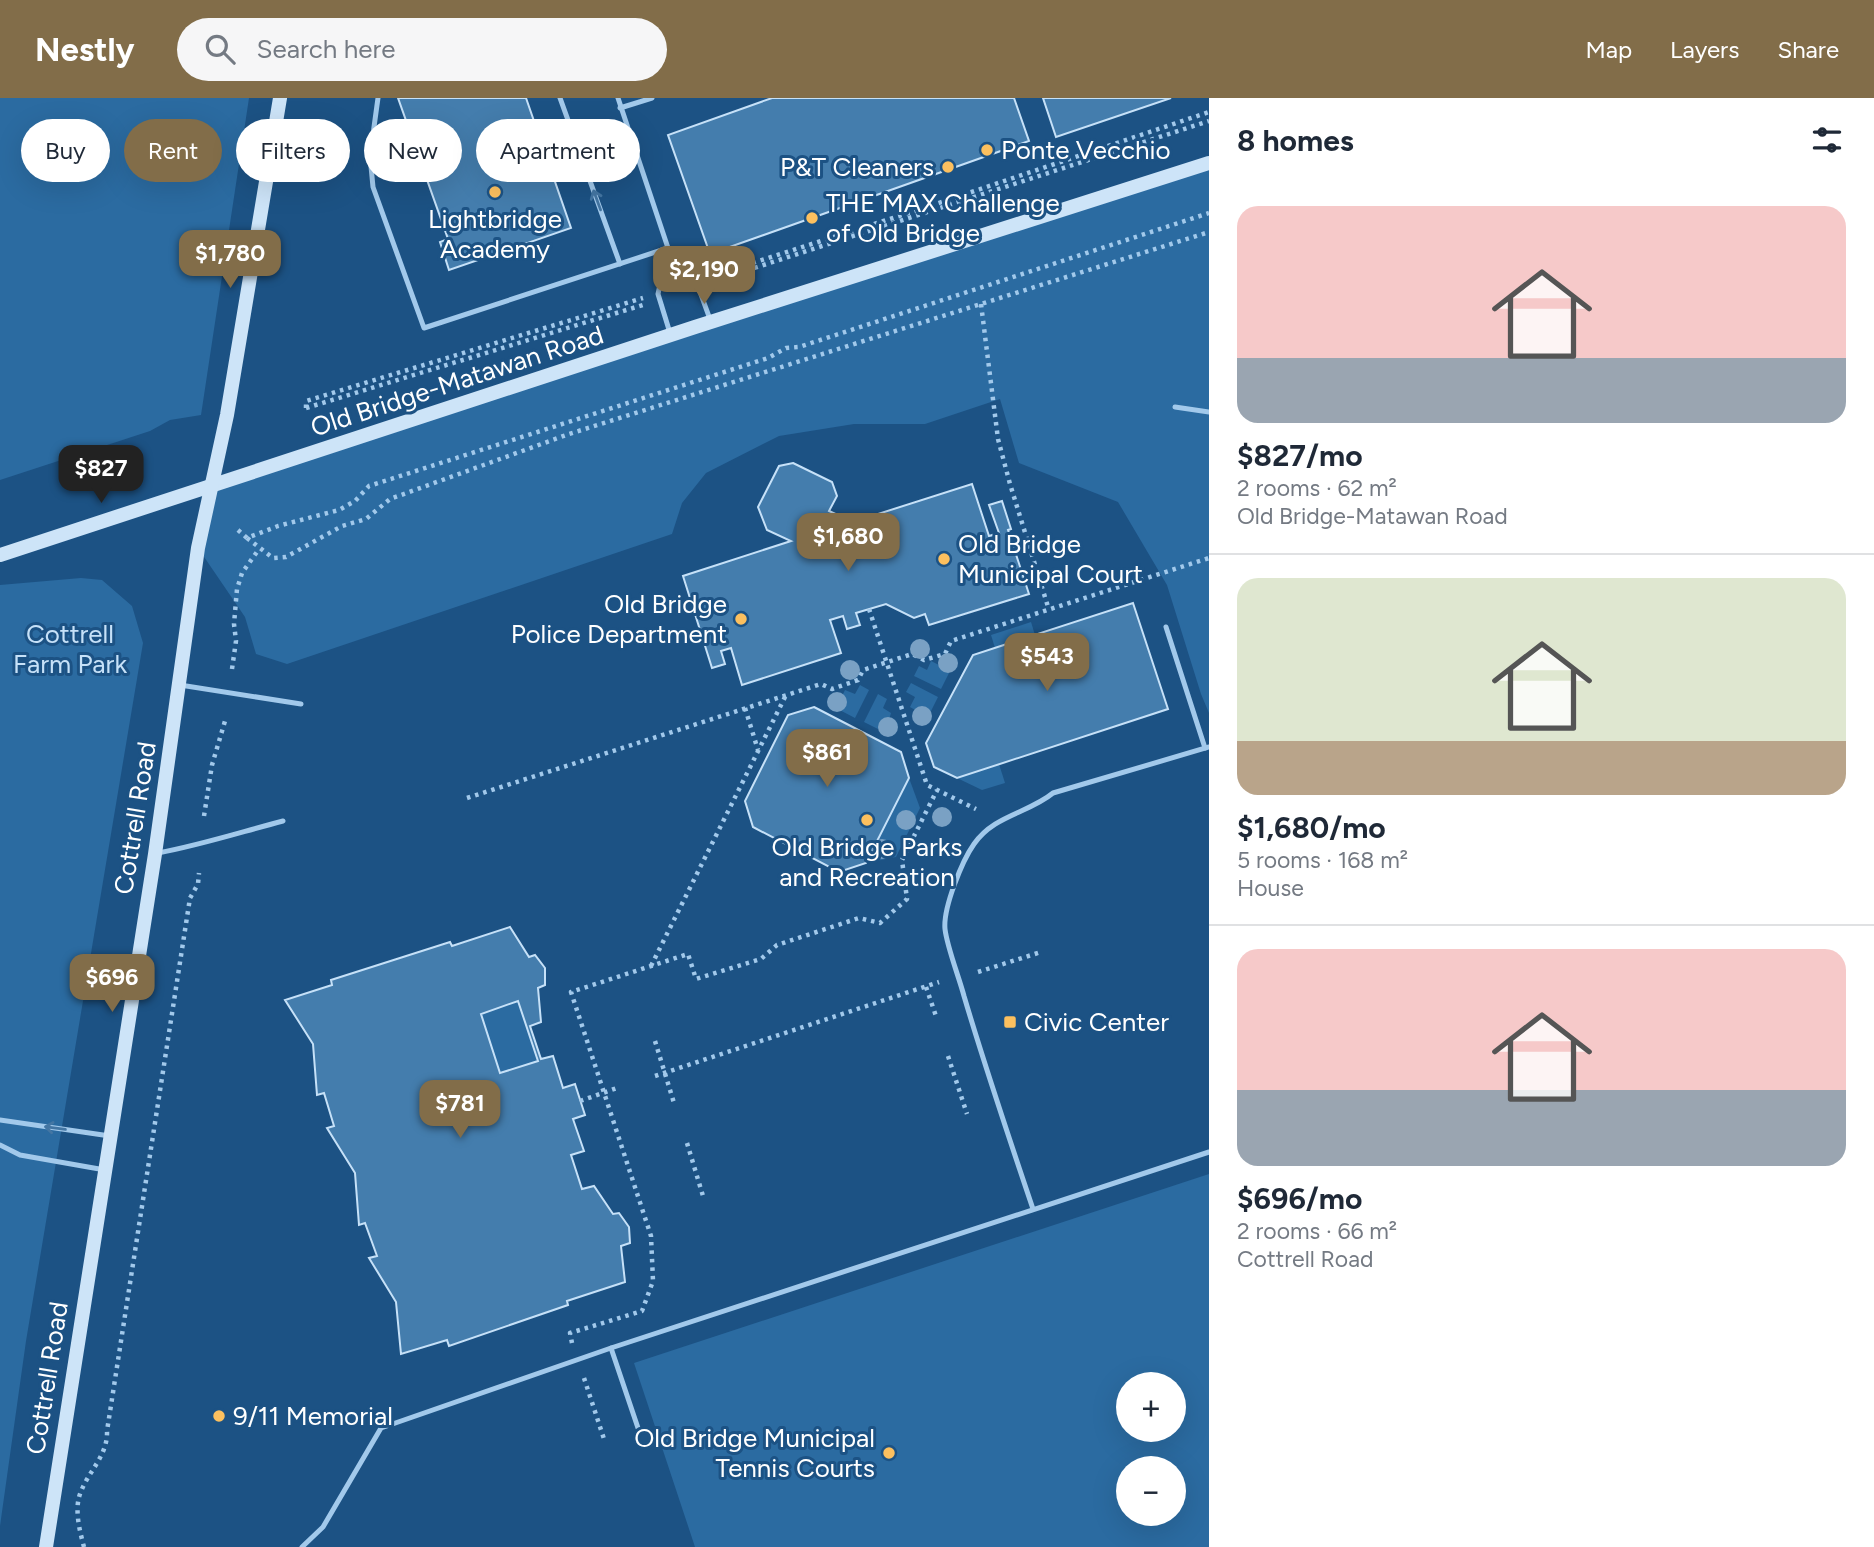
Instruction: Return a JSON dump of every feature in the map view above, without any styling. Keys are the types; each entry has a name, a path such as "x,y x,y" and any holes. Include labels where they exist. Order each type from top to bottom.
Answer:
{"street":[{"name":"Cottrell Road","path":"46,1547 155,854 198,548 227,415 280,98"},
{"name":"Old Bridge-Matawan Road","path":"0,555 711,322 1209,163"}],"lane":[{"path":"378,98 370,156 373,187 424,328 668,248"},
{"path":"560,98 620,264"},
{"path":"618,98 668,248 697,284 711,322"},
{"path":"620,108 652,98"},
{"path":"668,248 659,297 671,335"},
{"path":"1175,407 1209,412"},
{"path":"1033,1209 981,1052 945,928 950,902 960,871 975,843 993,825 1011,814 1042,802 1054,793 1207,748 1166,627"},
{"path":"180,685 301,705"},
{"path":"155,854 201,845 224,836 284,821"},
{"path":"0,1120 110,1136"},
{"path":"0,1145 20,1155 105,1170"},
{"path":"302,1547 323,1527 381,1428 611,1348 1209,1152"},
{"path":"611,1348 638,1428"}],"path":[{"path":"697,284 1209,112"},
{"path":"697,284 1209,121"},
{"path":"247,538 278,526 339,510 355,500 369,486 768,358 786,348 799,347 1209,213"},
{"path":"238,530 273,558 286,557 342,526 366,519 390,499 569,434 1209,232"},
{"path":"306,408 306,401 659,297"},
{"path":"981,304 998,439 1049,610"},
{"path":"232,669 236,641 234,624 237,589 242,573 259,549"},
{"path":"467,798 787,694 821,684 832,689 845,685 858,680 863,670 912,654 924,660 944,654 951,641 1209,558"},
{"path":"869,609 927,785 976,809"},
{"path":"651,966 787,694"},
{"path":"744,708 758,750"},
{"path":"204,816 212,765 225,721"},
{"path":"572,1343 570,1333 642,1311 653,1281 651,1236 571,992 688,954 696,979 761,959 777,945 859,918 880,923 907,899 902,860 937,790"},
{"path":"84,1547 78,1527 79,1497 107,1445 107,1431 190,898 198,884 199,873"},
{"path":"978,972 1041,952"},
{"path":"655,1076 939,982"},
{"path":"926,987 937,1019"},
{"path":"655,1041 674,1103"},
{"path":"948,1056 967,1114"},
{"path":"580,1101 617,1088"},
{"path":"687,1143 703,1196"},
{"path":"584,1378 604,1439"}],"green space":[{"path":"0,98 249,98 246,119 236,119 236,182 201,415 170,420 150,431 0,480"},
{"path":"1209,163 1209,713 1167,585 1118,502 1019,463 1000,399 925,424 854,424 779,436 706,473 682,503 672,534 287,664 256,654 245,617 198,548 212,487"},
{"name":"Cottrell Farm Park","path":"81,578 102,580 132,606 143,643 26,1341 0,1526 0,585"},
{"path":"1031,622 1035,635 995,648 991,635"},
{"path":"944,656 955,661 941,689 914,676 919,666 927,670 931,661 939,665"},
{"path":"911,683 938,697 924,725 913,719 917,711 910,707 915,697 906,692"},
{"path":"860,685 869,690 855,718 828,704 834,693 842,696 845,690 855,694"},
{"path":"878,694 887,699 883,708 891,713 889,720 898,724 892,736 864,722"},
{"path":"999,764 1005,783 982,790 957,778"},
{"path":"909,778 920,808 896,857 866,863"},
{"path":"518,1001 538,1061 500,1073 481,1014"},
{"path":"1209,1174 1209,1547 695,1547 634,1363"}],"building":[{"name":"Lightbridge Academy","path":"398,98 526,98 533,119 476,119 476,182 555,182 571,228 449,270 440,242 448,239 428,182 462,182 462,119 405,119"},
{"path":"772,98 1014,98 1029,141 710,254 668,135"},
{"path":"1043,98 1171,98 1056,137"},
{"path":"793,463 832,482 837,496 829,511 853,522 972,484 989,536 999,533 989,505 1002,501 1011,529 1008,530 1029,594 929,625 925,614 914,618 886,604 856,613 860,625 847,629 843,616 830,620 841,653 742,685 731,648 721,651 725,664 712,668 683,576 791,541 767,530 758,507 779,466"},
{"path":"1133,603 1168,709 957,778 934,767 926,743 973,655"},
{"path":"814,707 901,752 909,778 866,863 839,872 753,827 745,801 788,715"},
{"path":"510,927 529,957 535,955 545,968 545,985 538,988 541,1022 530,1026 541,1059 553,1056 563,1088 575,1084 585,1115 573,1119 584,1151 571,1155 582,1189 594,1186 613,1214 619,1213 629,1227 630,1243 621,1246 625,1282 567,1301 568,1305 449,1346 447,1340 401,1354 396,1302 369,1258 377,1256 365,1223 359,1225 355,1173 327,1128 334,1126 324,1093 317,1095 313,1044 285,1000 332,985 331,980 450,942 452,946","holes":["518,1001 538,1061 500,1073 481,1014"]}],"place":[{"name":"Ponte Vecchio","path":"987,150"},
{"name":"P&T Cleaners","path":"948,167"},
{"name":"Lightbridge Academy","path":"495,192"},
{"name":"THE MAX Challenge of Old Bridge","path":"812,218"},
{"name":"Old Bridge Municipal Court","path":"944,559"},
{"name":"Old Bridge Police Department","path":"741,619"},
{"name":"Old Bridge Parks and Recreation","path":"867,820"},
{"name":"Civic Center","path":"1010,1022"},
{"name":"9/11 Memorial","path":"219,1416"},
{"name":"Old Bridge Municipal Tennis Courts","path":"889,1453"}]}
